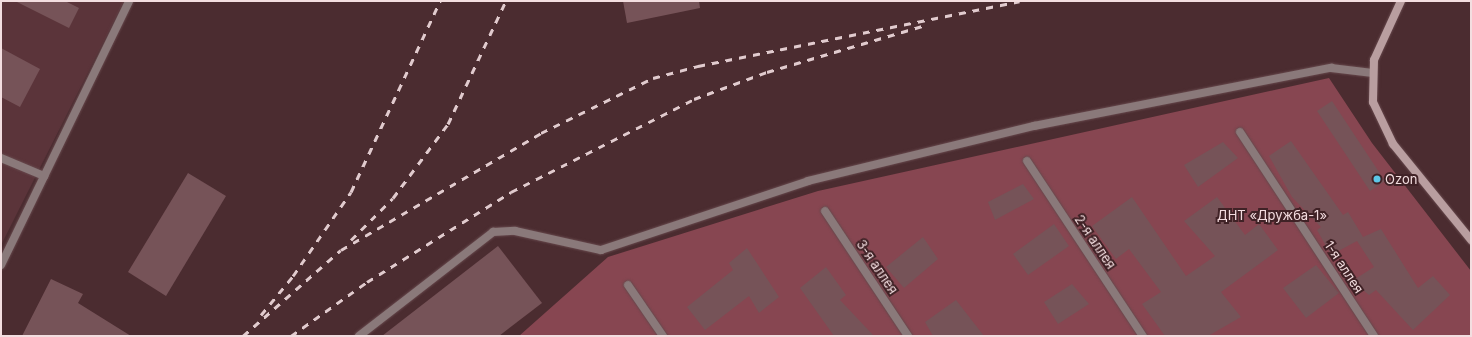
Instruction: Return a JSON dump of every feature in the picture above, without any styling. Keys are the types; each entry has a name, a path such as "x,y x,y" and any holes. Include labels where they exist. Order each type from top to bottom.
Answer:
{"street":[{"path":"1,265 129,1"},
{"path":"1401,1 1374,60 1373,102 1393,144 1471,240"},
{"path":"359,336 493,232 515,231 601,250 808,181 1034,126 1331,68 1373,73"},
{"name":"1-я аллея","path":"1240,132 1374,336"},
{"path":"1,158 44,176"},
{"name":"2-я аллея","path":"1027,161 1143,336"},
{"name":"3-я аллея","path":"825,211 908,336"},
{"path":"628,285 663,336"}],"shaded area":[{"path":"1,1 124,1 1,245"}],"green space":[{"name":"ДНТ «Дружба-1»","path":"1329,78 1372,143 1471,271 1471,336 519,336 608,257 818,191"}],"building":[{"path":"15,1 65,1 79,8 69,28"},
{"path":"623,1 699,1 700,8 627,23"},
{"path":"1,48 40,69 20,107 1,97"},
{"path":"1332,101 1385,181 1370,191 1317,111"},
{"path":"1291,141 1343,215 1348,212 1363,237 1381,229 1418,288 1433,276 1450,295 1413,330 1376,290 1369,295 1352,281 1374,267 1357,241 1331,255 1317,230 1321,227 1292,197 1269,156"},
{"path":"1223,142 1238,158 1198,187 1184,165"},
{"path":"188,173 226,196 166,296 128,272"},
{"path":"1023,184 1034,199 995,220 988,202"},
{"path":"1132,197 1186,276 1215,256 1184,221 1217,197 1245,235 1259,224 1278,250 1221,292 1241,317 1208,336 1165,336 1142,304 1161,292 1129,249 1116,259 1092,226"},
{"path":"1054,224 1069,246 1028,275 1013,254"},
{"path":"923,237 938,259 904,288 886,267"},
{"path":"498,246 542,303 499,336 382,336"},
{"path":"747,248 779,297 759,313 749,296 705,330 687,307 733,270 729,263"},
{"path":"1316,265 1339,293 1306,318 1283,288"},
{"path":"826,267 846,295 840,300 874,336 834,336 800,288"},
{"path":"51,279 83,294 78,303 131,336 22,336"},
{"path":"1072,284 1089,304 1058,324 1044,302"},
{"path":"956,300 984,336 933,336 925,322"}],"railway":[{"path":"261,315 293,276 351,192 440,1"},
{"path":"351,240 393,198 448,124 506,1"},
{"path":"243,336 341,250 541,133 653,78 698,66 1020,1"},
{"path":"291,336 367,282 511,192 694,99 767,72 922,26"}],"place":[{"name":"Ozon","path":"1377,179"}]}
